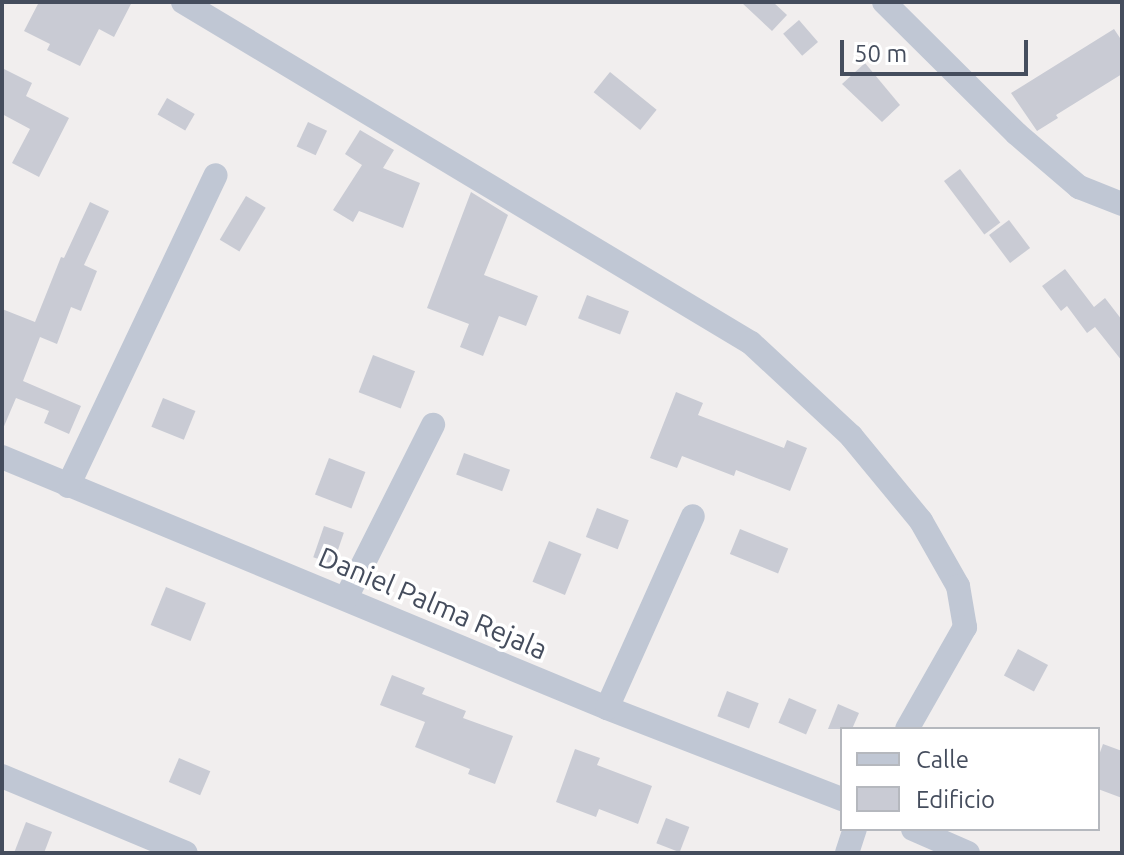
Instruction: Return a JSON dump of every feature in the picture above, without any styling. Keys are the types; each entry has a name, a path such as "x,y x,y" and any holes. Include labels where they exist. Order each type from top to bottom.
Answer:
{"street":[{"path":"183,2 751,343 851,436 921,521 958,586 965,627 908,727"},
{"path":"884,2 1017,134 1092,194 1122,204"},
{"path":"68,486 216,175"},
{"path":"346,598 433,425"},
{"name":"Daniel Palma Rejala","path":"2,457 607,708 840,798"},
{"path":"607,708 693,516"},
{"path":"2,776 186,853"},
{"path":"847,853 854,831"},
{"path":"918,831 968,853"}],"building":[{"path":"39,2 132,2 114,37 99,29 80,66 47,50 50,44 24,31"},
{"path":"741,2 773,2 787,15 772,31"},
{"path":"799,20 818,42 802,56 783,34"},
{"path":"1114,29 1122,41 1122,74 1056,115 1058,118 1037,131 1011,93"},
{"path":"865,63 900,105 882,122 842,84"},
{"path":"2,68 32,83 26,96 69,118 39,177 12,163 30,129 2,114"},
{"path":"610,72 657,110 640,130 594,92"},
{"path":"167,98 195,114 185,130 158,114"},
{"path":"308,122 327,131 316,155 297,146"},
{"path":"360,130 394,150 383,168 420,183 403,228 359,211 353,222 333,210 362,165 345,154"},
{"path":"960,169 1000,223 984,235 944,181"},
{"path":"471,192 508,215 484,275 538,296 526,326 499,316 483,356 460,347 469,324 427,308"},
{"path":"246,196 266,208 239,252 220,240"},
{"path":"90,202 109,211 84,265 97,271 81,311 71,307 57,344 40,337 23,381 81,406 69,434 44,423 49,411 16,398 2,431 2,309 35,322 61,257 64,258"},
{"path":"1009,220 1030,248 1010,263 989,235"},
{"path":"1065,269 1094,307 1105,298 1122,320 1122,361 1095,327 1087,333 1067,306 1061,311 1042,286"},
{"path":"587,295 629,311 620,334 578,318"},
{"path":"373,355 415,371 401,408 359,392"},
{"path":"676,392 703,403 698,415 784,448 787,440 807,448 790,491 736,470 734,476 682,456 677,468 650,458"},
{"path":"163,398 195,411 184,440 151,427"},
{"path":"464,453 510,470 502,491 456,475"},
{"path":"329,458 365,472 351,508 315,494"},
{"path":"597,508 629,520 618,549 586,537"},
{"path":"324,526 344,533 333,564 313,557"},
{"path":"740,529 788,548 778,574 730,554"},
{"path":"549,541 581,554 565,595 533,582"},
{"path":"166,587 206,603 191,641 151,625"},
{"path":"1018,649 1048,665 1034,691 1004,675"},
{"path":"392,675 425,688 422,694 466,711 463,718 513,736 495,784 468,774 470,769 415,747 425,722 380,705"},
{"path":"727,691 759,703 749,728 717,716"},
{"path":"789,698 817,710 806,735 778,723"},
{"path":"838,704 859,713 853,727 828,729"},
{"path":"1103,744 1122,751 1122,798 1100,790 1100,752"},
{"path":"575,749 600,758 597,765 652,786 638,824 599,809 596,817 556,802"},
{"path":"179,758 210,771 200,795 169,782"},
{"path":"666,818 689,827 680,852 656,843"},
{"path":"26,822 52,832 44,853 14,853"}]}
